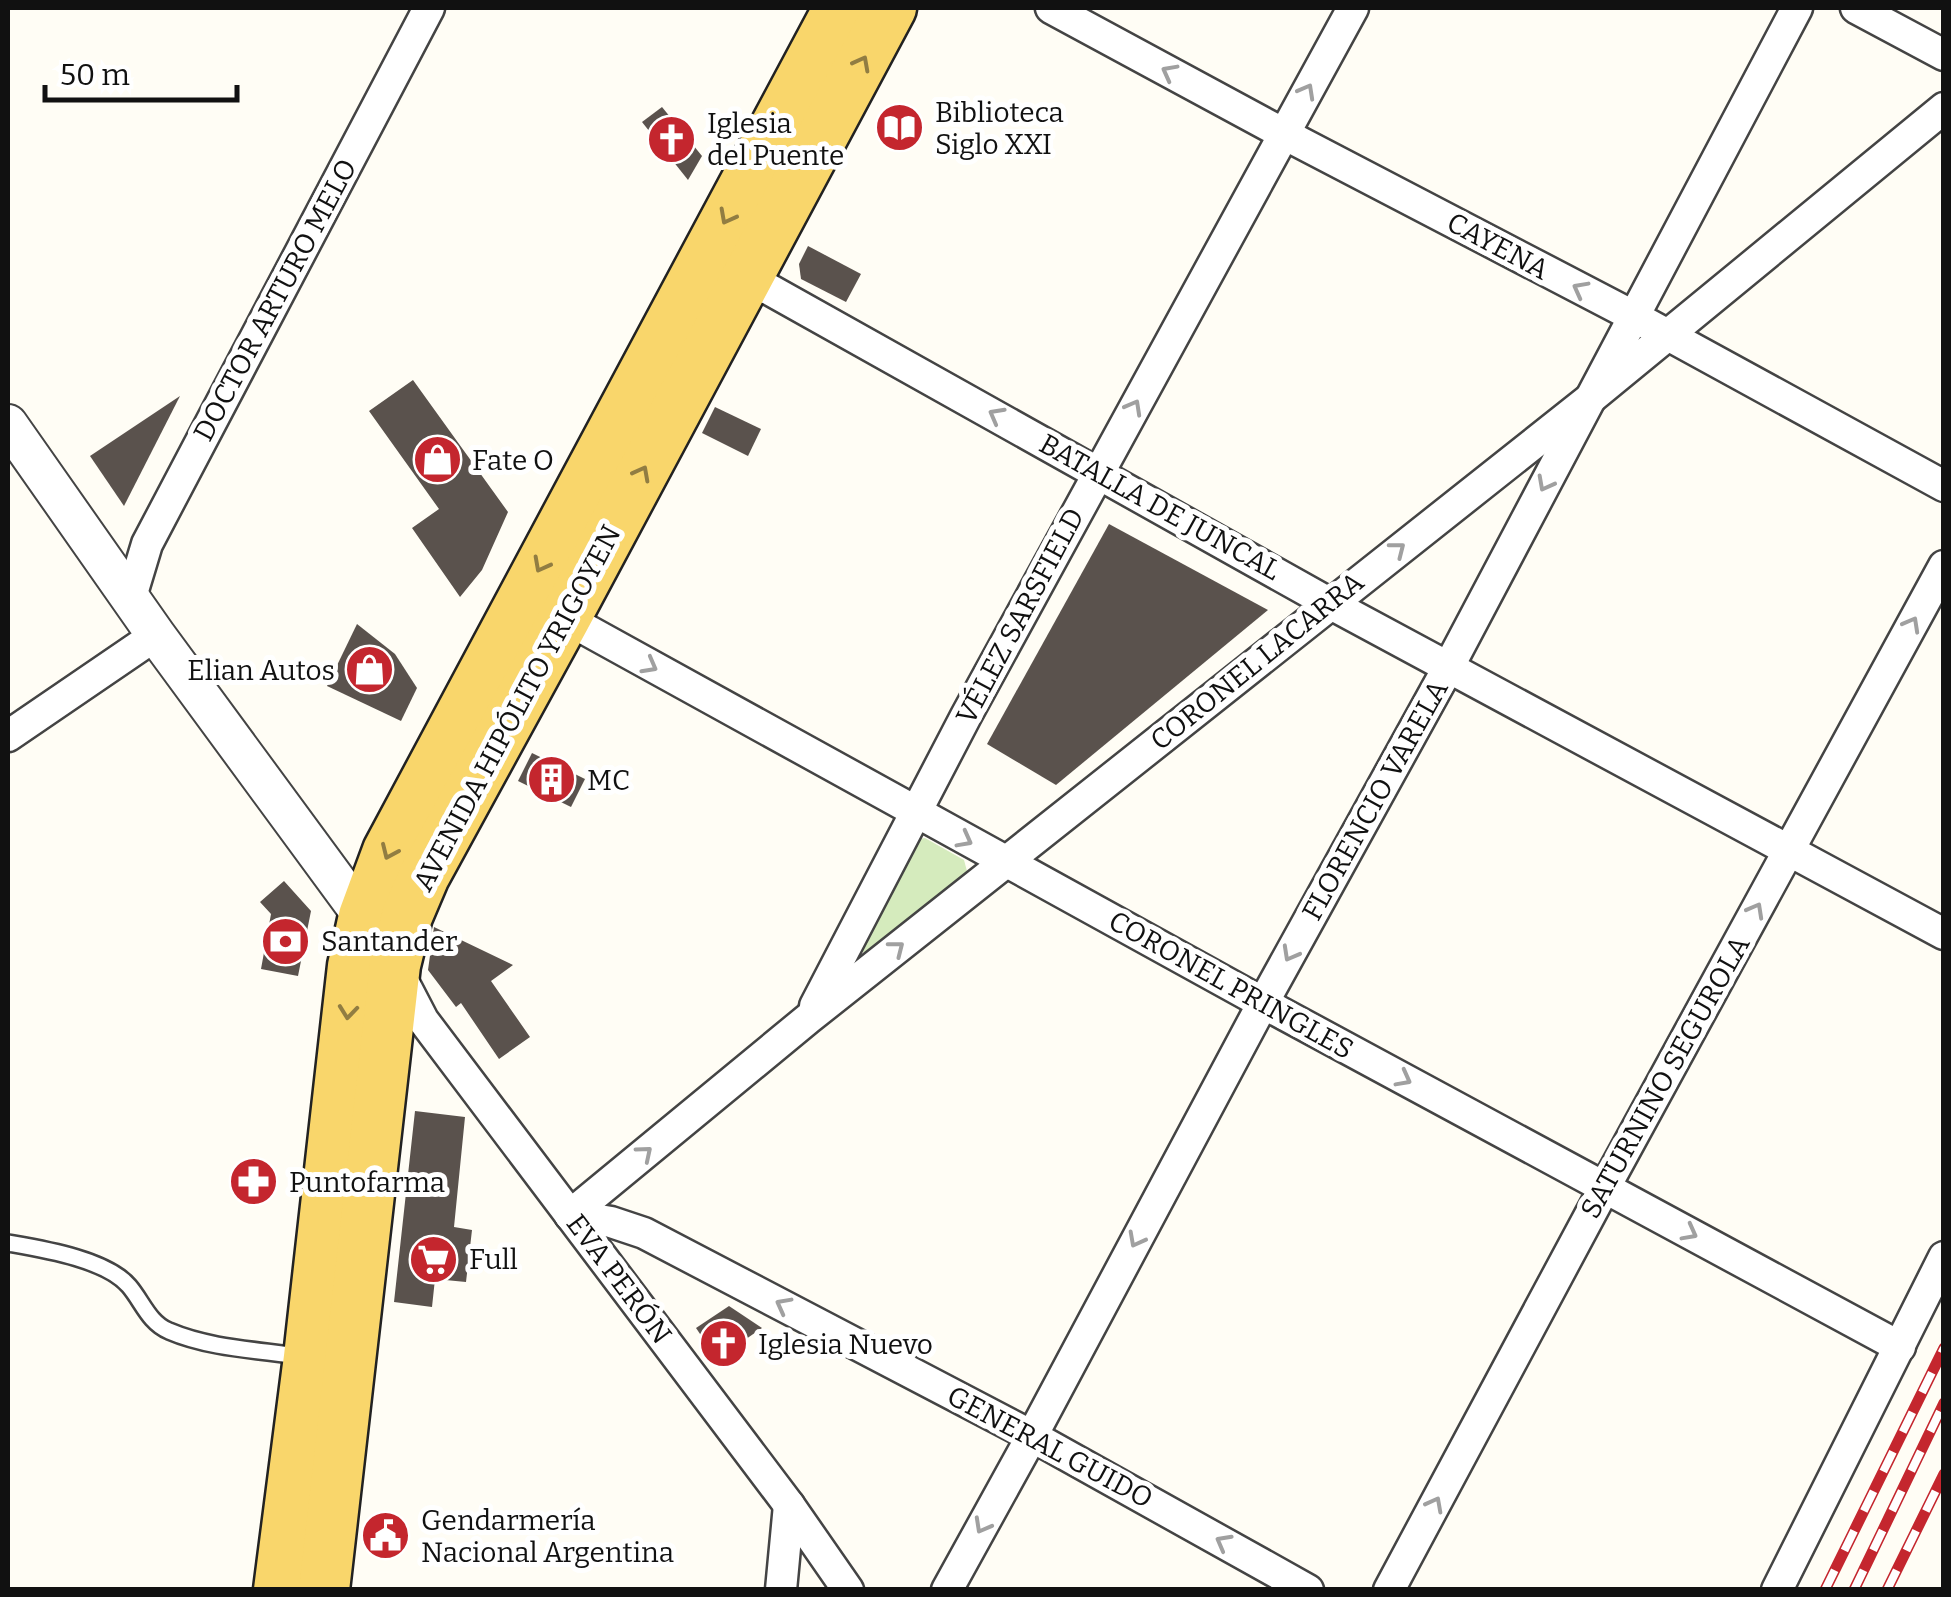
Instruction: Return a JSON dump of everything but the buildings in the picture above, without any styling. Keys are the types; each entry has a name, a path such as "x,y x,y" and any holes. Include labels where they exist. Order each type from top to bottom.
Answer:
{"main road":[{"name":"AVENIDA HIPÓLITO YRIGOYEN","path":"279,1590 353,966 364,916 388,850 839,8"},
{"name":"AVENIDA HIPÓLITO YRIGOYEN","path":"324,1590 394,965 407,916 424,876 891,8"}],"street":[{"name":"DOCTOR ARTURO MELO","path":"131,597 147,544 429,8"},
{"name":"CAYENA","path":"1051,8 1944,486"},
{"name":"VÉLEZ SARSFIELD","path":"808,1018 1098,472 1353,8"},
{"name":"FLORENCIO VARELA","path":"947,1590 1448,668 1797,8"},
{"path":"1856,8 1944,55"},
{"name":"CORONEL LACARRA","path":"570,1215 808,1018 1591,398 1944,108"},
{"name":"BATALLA DE JUNCAL","path":"748,277 1448,668 1944,934"},
{"path":"8,424 156,635 364,916 394,965"},
{"name":"SATURNINO SEGUROLA","path":"1389,1590 1604,1187 1944,566"},
{"name":"CORONEL PRINGLES","path":"564,618 916,814 1900,1347"},
{"path":"8,736 156,635"},
{"name":"EVA PERÓN","path":"394,965 424,1020 789,1505 848,1590"},
{"name":"GENERAL GUIDO","path":"570,1215 644,1232 1032,1436 1308,1590"},
{"path":"1777,1590 1944,1257"},
{"path":"781,1590 789,1505"}],"lane":[{"path":"8,1244 47,1250 103,1268 127,1283 153,1320 166,1330 206,1342 309,1357"}],"green space":[{"path":"925,838 964,860 968,875 873,953 861,952 856,941 911,840"}],"railway":[{"path":"1825,1590 1944,1348"},
{"path":"1854,1590 1944,1403"},
{"path":"1887,1590 1944,1474"}],"place":[{"name":"Biblioteca Siglo XXI","path":"900,128"},
{"name":"Iglesia del Puente","path":"672,139"},
{"name":"Fate O","path":"437,460"},
{"name":"Elian Autos","path":"370,670"},
{"name":"MC","path":"552,780"},
{"name":"Santander","path":"286,941"},
{"name":"Puntofarma","path":"254,1182"},
{"name":"Full","path":"434,1259"},
{"name":"Iglesia Nuevo","path":"723,1344"},
{"name":"Gendarmería Nacional Argentina","path":"386,1536"}]}
